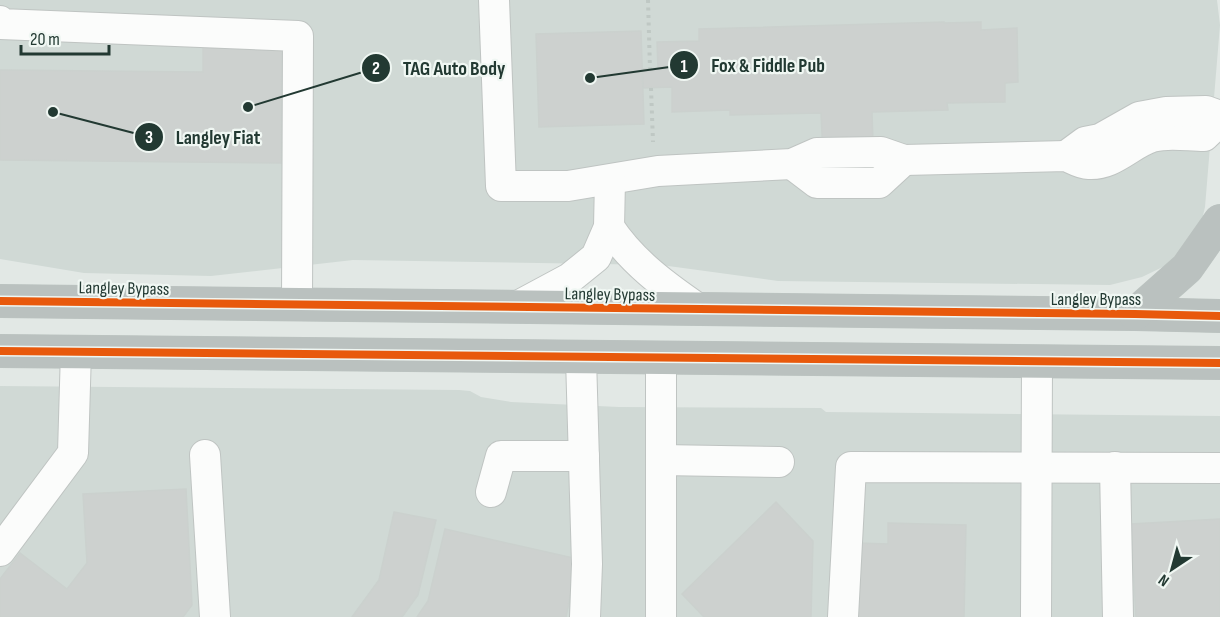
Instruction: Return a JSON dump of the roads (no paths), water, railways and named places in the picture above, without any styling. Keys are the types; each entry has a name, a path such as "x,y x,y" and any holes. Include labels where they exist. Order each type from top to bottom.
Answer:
{"highway":[{"path":"1135,314 1187,268 1220,221"},
{"name":"Langley Bypass","path":"0,301 1220,316"},
{"path":"0,351 1220,363"}],"lane":[{"path":"494,0 501,186 568,186 658,171 792,164 817,153 881,152 904,160 1066,156 1086,165 1114,159 1143,140 1155,136 1204,136 1220,121"},
{"path":"0,50 0,22 298,36 297,305"},
{"path":"1066,156 1085,142 1100,139 1138,117 1166,112 1206,111 1220,116"},
{"path":"516,307 570,278 596,256 609,227 610,180"},
{"path":"609,227 634,259 700,310"},
{"path":"0,551 73,453 76,351"},
{"path":"580,358 587,564 585,617"},
{"path":"661,359 661,617"},
{"path":"1036,617 1037,362"},
{"path":"205,455 215,617"},
{"path":"491,492 501,456 584,456"},
{"path":"661,460 779,462"},
{"path":"843,617 851,466 1220,468"},
{"path":"1115,467 1118,617"}],"place":[{"name":"Fox & Fiddle Pub","path":"590,78"},
{"name":"TAG Auto Body","path":"248,107"},
{"name":"Langley Fiat","path":"53,112"}]}
